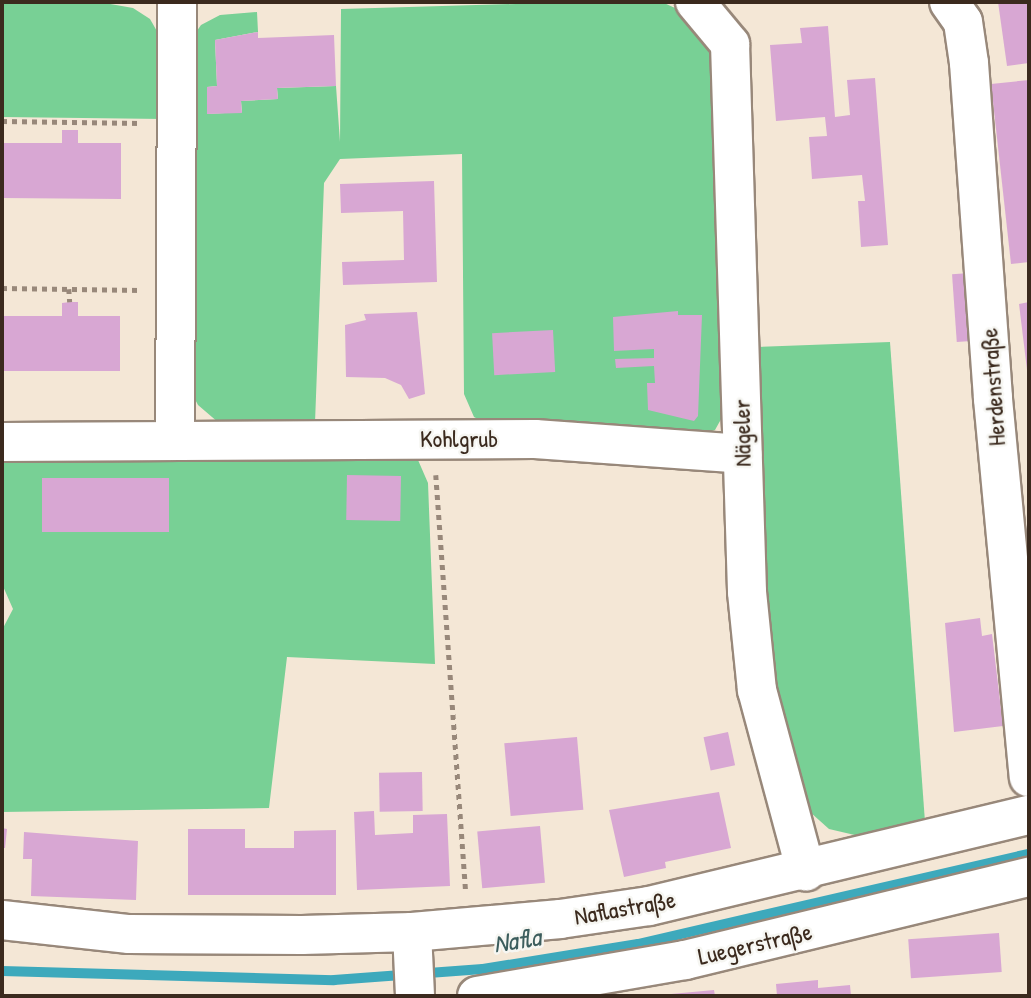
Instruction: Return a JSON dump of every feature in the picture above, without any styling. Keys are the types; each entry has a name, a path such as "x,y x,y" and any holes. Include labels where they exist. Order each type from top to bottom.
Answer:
{"street":[{"path":"175,439 177,2"},
{"name":"Nägeler","path":"695,2 730,44 747,592 757,690 806,871"},
{"name":"Herdenstraße","path":"949,2 963,22 970,63 993,399 1029,776"},
{"name":"Kohlgrub","path":"2,442 535,439 742,454"},
{"name":"Naflastraße","path":"2,920 414,967 469,927 649,906 806,871 1029,815"},
{"name":"Luegerstraße","path":"477,996 685,960 1029,877"}],"path":[{"path":"2,121 176,124"},
{"path":"69,122 69,129"},
{"path":"2,288 175,290"},
{"path":"69,289 70,303"},
{"path":"433,439 469,927"}],"green space":[{"path":"2,2 99,2 133,8 150,19 162,40 163,119 2,117"},
{"path":"662,2 690,15 715,58 725,412 715,430 695,436 492,426 474,417 464,394 462,154 340,159 324,183 315,423 219,423 198,405 186,382 190,41 201,25 220,15 257,12 258,32 215,40 217,86 207,87 208,114 242,112 241,101 278,99 277,88 336,86 340,142 341,9"},
{"path":"890,342 925,822 859,836 829,829 810,812 767,679 756,347"},
{"path":"398,453 418,460 428,483 435,664 287,657 269,808 2,812 2,630 13,609 2,584 2,454"}],"building":[{"path":"998,2 1029,2 1029,63 1007,66"},
{"path":"828,26 835,117 850,115 847,80 875,78 888,245 861,247 858,201 865,201 862,175 812,179 809,137 827,136 825,117 776,121 770,45 802,43 800,28"},
{"path":"258,32 258,38 334,35 336,86 277,88 278,99 241,101 242,113 207,114 207,87 217,86 215,40"},
{"path":"1029,80 1029,262 1011,264 991,84"},
{"path":"62,130 78,130 78,143 121,143 121,199 2,198 2,143 62,143"},
{"path":"434,181 437,282 343,285 342,262 404,260 403,211 341,213 340,184"},
{"path":"970,273 975,341 957,342 952,274"},
{"path":"78,302 78,316 120,316 120,371 2,371 2,316 62,316 62,303"},
{"path":"1029,302 1029,378 1028,378 1019,304"},
{"path":"678,311 678,315 702,315 698,416 694,421 648,410 647,383 655,383 654,366 616,368 615,359 654,358 654,349 614,351 613,317"},
{"path":"417,312 425,394 409,399 401,385 385,378 346,377 345,325 366,320 364,314"},
{"path":"553,330 555,372 494,375 492,333"},
{"path":"347,475 401,476 400,521 346,520"},
{"path":"42,478 169,478 169,532 42,532"},
{"path":"980,618 982,636 992,634 1003,726 954,732 945,623"},
{"path":"728,732 735,765 711,770 704,737"},
{"path":"577,737 583,810 511,816 504,743"},
{"path":"422,772 423,811 380,812 379,773"},
{"path":"719,792 731,848 665,862 666,868 624,877 609,810"},
{"path":"374,811 375,835 413,833 413,815 447,814 450,886 357,890 354,812"},
{"path":"540,826 545,883 482,888 477,831"},
{"path":"2,828 7,829 5,848 2,848"},
{"path":"188,829 245,829 245,848 294,848 294,831 336,830 336,895 188,895"},
{"path":"24,832 138,841 136,900 31,896 32,859 23,859"},
{"path":"999,933 1002,972 911,978 908,939"},
{"path":"818,980 818,988 850,985 851,996 777,996 776,984"},
{"path":"714,990 715,996 671,994"}],"waterway":[{"name":"Nafla","path":"2,971 334,980 483,969 638,944 1029,854"}]}
